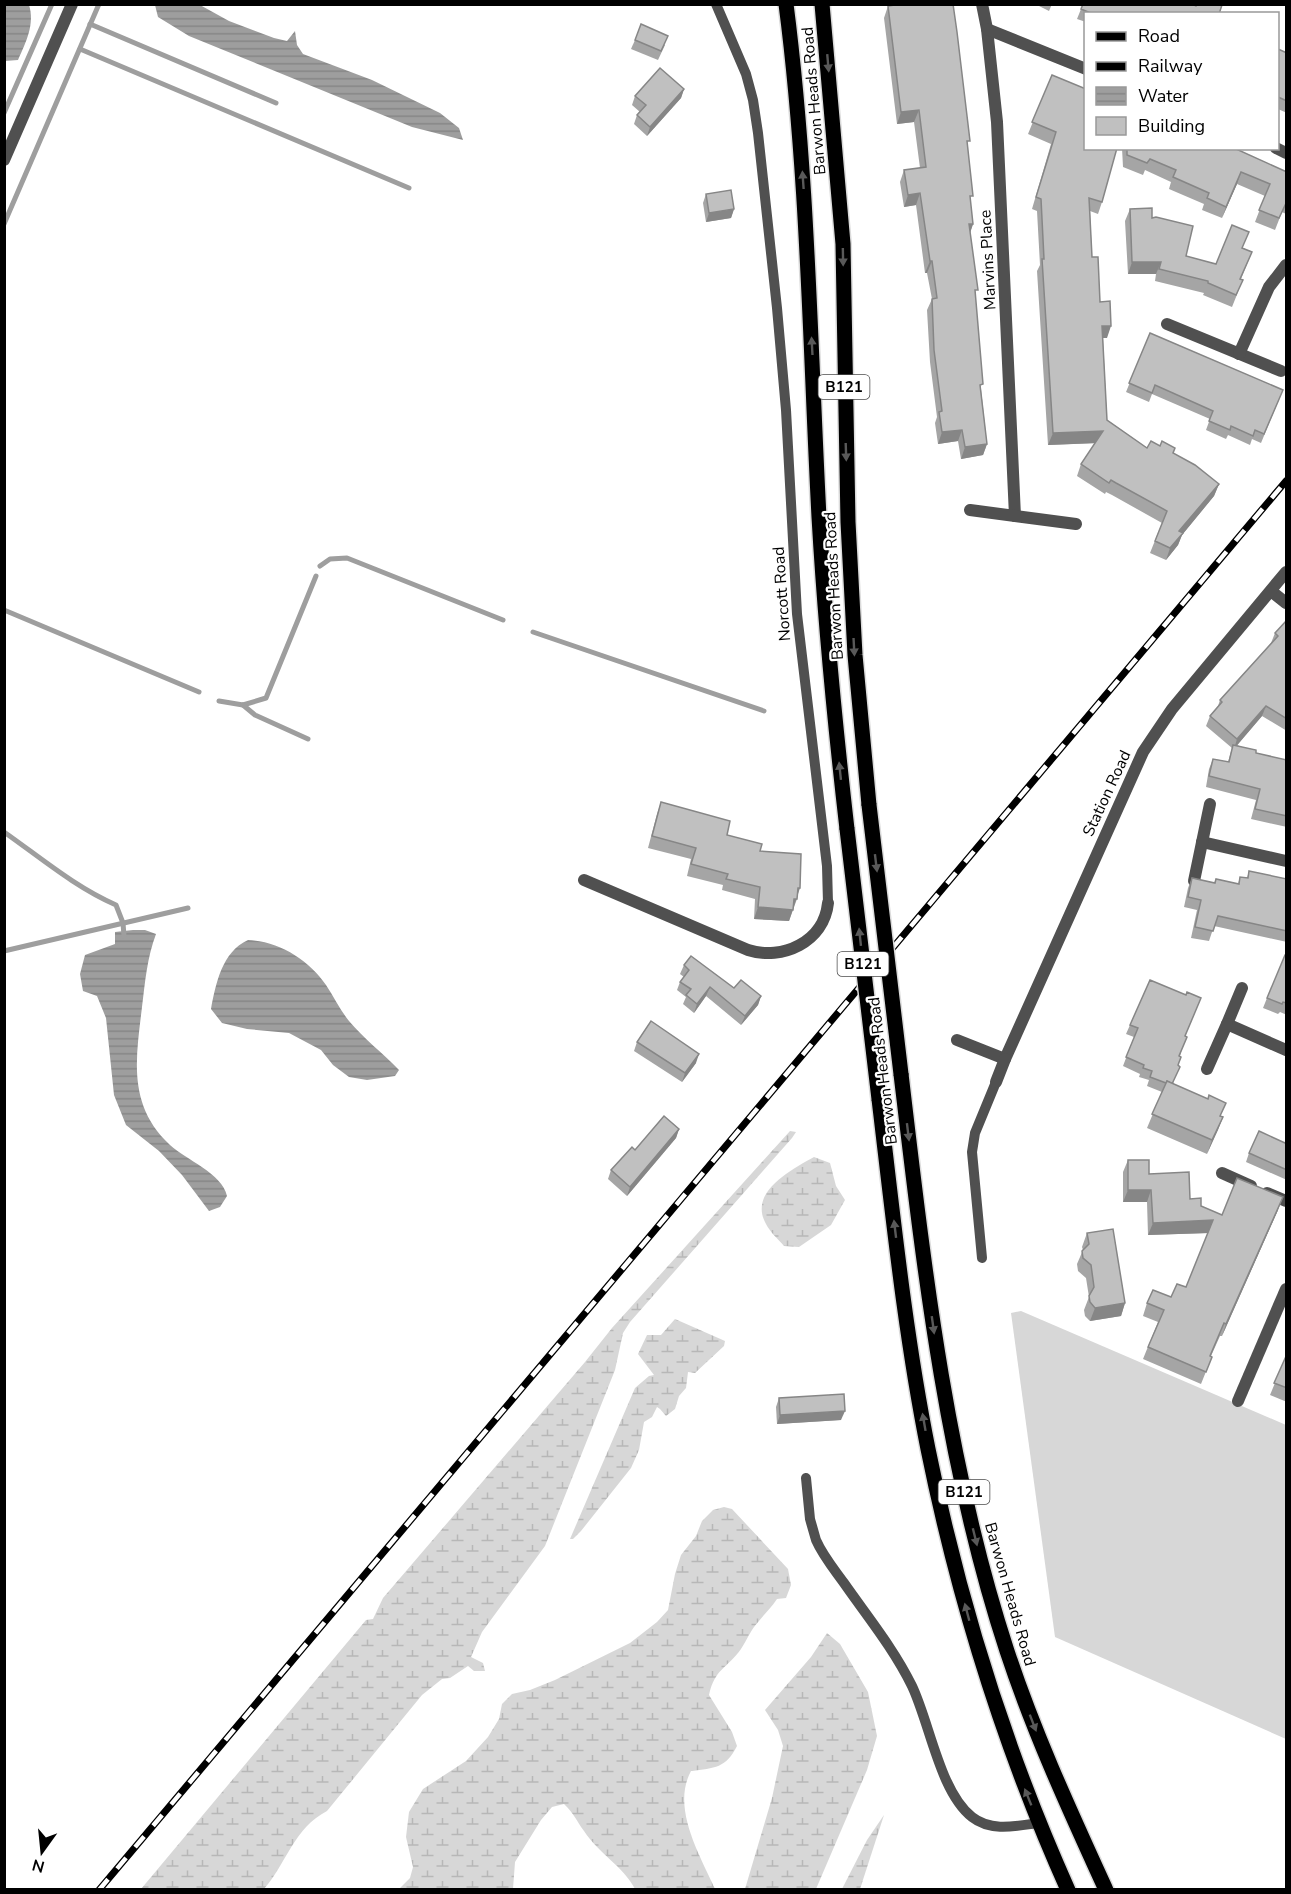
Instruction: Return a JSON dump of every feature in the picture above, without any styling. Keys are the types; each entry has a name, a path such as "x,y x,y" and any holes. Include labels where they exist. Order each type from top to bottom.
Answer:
{"main road":[{"name":"Barwon Heads Road","path":"786,4 806,227 819,518 829,651 847,829 901,1278 928,1448 949,1540 983,1668 1038,1823 1068,1890"},
{"name":"Barwon Heads Road","path":"822,4 843,244 848,522 855,655 869,805 900,1074 916,1206 938,1355 966,1501 1007,1650 1046,1758 1106,1890"}],"street":[{"path":"4,160 72,4"},
{"name":"Marvins Place","path":"982,4 987,29 997,122 1015,516"},
{"path":"987,29 1084,68"},
{"path":"1239,354 1269,287 1287,265"},
{"path":"1167,324 1281,371"},
{"path":"970,510 1076,524"},
{"name":"Station Road","path":"996,1082 1139,759 1172,709 1287,572"},
{"path":"1271,591 1287,603"},
{"path":"1194,881 1210,804"},
{"path":"1202,842 1287,861"},
{"name":"Norcott Road","path":"584,880 748,950 766,954 792,949 807,940 824,918 828,903"},
{"path":"1207,1070 1242,988"},
{"path":"1227,1024 1287,1050"},
{"path":"957,1040 1005,1059"},
{"path":"1222,1173 1287,1201"},
{"path":"1238,1401 1287,1289"}],"lane":[{"name":"Norcott Road","path":"716,4 746,74 758,133 786,411 797,614 827,866 828,903"},
{"name":"Station Road","path":"982,1258 972,1152 975,1133 996,1082"},
{"path":"806,1478 810,1520 820,1549 903,1668 921,1707 946,1781 960,1805 972,1818 987,1825 1007,1827 1038,1823"}],"green space":[{"path":"790,1131 796,1132 630,1322 623,1333 615,1370 545,1546 482,1632 471,1657 483,1663 485,1671 474,1671 468,1666 450,1678 442,1679 422,1695 327,1811 306,1827 264,1889 141,1889 366,1620 373,1619 383,1598 612,1328"},
{"path":"814,1157 830,1163 836,1186 845,1200 831,1225 799,1247 784,1246 766,1224 762,1212 763,1202 767,1192 784,1175"},
{"path":"1021,1311 1286,1425 1286,1739 1055,1637 1011,1313"},
{"path":"675,1319 725,1341 724,1346 695,1373 688,1372 686,1388 679,1396 675,1409 666,1416 657,1407 652,1417 644,1422 639,1450 631,1468 581,1531 570,1539 635,1388 649,1376 654,1375 638,1354 647,1335 661,1335"},
{"path":"724,1507 732,1509 788,1569 791,1585 786,1598 777,1599 754,1627 736,1656 718,1674 712,1686 709,1695 732,1732 737,1746 729,1759 719,1766 691,1771 686,1785 684,1800 690,1831 715,1889 635,1889 624,1873 590,1839 564,1804 552,1807 541,1820 515,1862 513,1889 399,1889 410,1878 413,1867 406,1837 409,1812 423,1789 466,1761 488,1737 499,1719 502,1704 512,1694 555,1680 630,1643 657,1622 668,1610 681,1555 696,1536 702,1521 713,1510"},
{"path":"827,1633 840,1644 868,1692 877,1736 867,1770 816,1889 745,1889 772,1798 783,1746 778,1730 765,1710 811,1657"},
{"path":"884,1815 860,1889 842,1889 867,1840"}],"water":[{"path":"4,5 29,5 31,12 27,40 18,60 5,61"},
{"path":"155,5 200,5 229,21 287,41 295,31 297,45 303,54 372,80 440,113 459,128 463,140 412,127 189,36 158,17"},
{"path":"145,930 156,934 147,970 138,1044 137,1063 141,1097 156,1130 177,1151 211,1174 224,1188 227,1196 220,1207 209,1211 182,1175 159,1151 126,1125 114,1095 106,1018 97,996 83,991 80,974 85,955 115,944 115,932"},
{"path":"248,940 282,948 311,968 326,985 349,1021 399,1070 395,1076 367,1080 349,1077 333,1065 321,1050 289,1033 247,1029 222,1023 211,1009 218,979 232,952"}],"building":[{"path":"953,4 970,141 967,141 973,196 970,196 973,224 969,224 978,290 975,290 983,384 980,385 987,444 965,447 962,430 942,432 939,412 942,411 934,350 932,299 937,298 932,261 930,261 920,193 908,195 904,170 926,167 919,110 901,112 888,6"},
{"path":"1083,4 1222,5 1220,12 1088,12 1081,9"},
{"path":"641,24 668,36 661,51 635,40"},
{"path":"1279,49 1287,53 1287,101 1279,97"},
{"path":"660,68 684,89 650,127 637,115 646,105 635,96"},
{"path":"1052,75 1084,88 1084,150 1116,150 1102,202 1089,198 1092,257 1098,257 1100,302 1110,301 1111,326 1102,326 1107,420 1147,448 1151,441 1160,446 1162,441 1175,448 1173,453 1195,465 1219,484 1179,531 1183,533 1170,548 1155,541 1167,511 1111,480 1109,483 1081,464 1103,431 1053,433 1042,259 1044,259 1041,199 1036,197 1056,132 1032,122"},
{"path":"1127,150 1238,150 1287,172 1287,201 1279,218 1259,210 1270,184 1241,172 1226,207 1207,198 1209,193 1173,177 1176,170 1150,159 1147,163 1127,155"},
{"path":"731,190 734,209 709,213 706,194"},
{"path":"1152,208 1152,218 1193,226 1186,256 1216,264 1232,225 1249,232 1242,248 1252,252 1240,279 1243,280 1236,295 1208,281 1159,269 1161,262 1132,262 1130,209"},
{"path":"1150,333 1283,390 1264,434 1255,430 1253,436 1231,426 1230,430 1209,421 1213,411 1155,385 1152,393 1129,383"},
{"path":"1287,620 1287,719 1266,706 1237,739 1210,716 1222,702 1220,700 1278,636 1275,633"},
{"path":"1233,745 1287,760 1287,816 1255,809 1260,789 1209,776 1213,759 1229,762"},
{"path":"661,802 730,821 727,835 762,844 760,851 801,854 800,888 798,888 797,899 794,899 793,910 758,907 760,887 726,879 728,874 691,864 696,848 652,836"},
{"path":"1249,871 1287,879 1287,931 1218,916 1213,931 1195,927 1201,900 1188,897 1192,878 1215,883 1216,879 1239,884 1240,877 1248,878"},
{"path":"1285,955 1287,955 1287,1003 1282,1004 1267,998"},
{"path":"691,956 734,988 741,980 761,996 745,1016 710,987 697,1004 686,995 691,989 680,982 689,970 684,965"},
{"path":"1150,980 1186,995 1187,992 1201,998 1185,1036 1187,1037 1179,1056 1181,1057 1178,1065 1180,1067 1172,1084 1150,1077 1152,1071 1126,1057 1138,1028 1130,1025"},
{"path":"651,1021 699,1054 685,1073 637,1042"},
{"path":"1167,1081 1208,1099 1209,1095 1226,1103 1220,1116 1223,1117 1212,1140 1152,1114"},
{"path":"664,1116 679,1129 630,1187 611,1170 632,1147 635,1150"},
{"path":"1259,1131 1285,1143 1287,1140 1287,1170 1249,1153"},
{"path":"1128,1160 1149,1160 1149,1174 1189,1172 1190,1199 1201,1198 1201,1206 1222,1215 1237,1178 1283,1197 1226,1324 1224,1323 1206,1372 1148,1347 1164,1310 1147,1303 1153,1290 1171,1297 1177,1284 1186,1287 1213,1220 1153,1223 1151,1190 1128,1190"},
{"path":"1113,1229 1125,1303 1095,1308 1089,1296 1094,1287 1091,1265 1083,1258 1082,1251 1089,1244 1087,1233"},
{"path":"1287,1354 1287,1388 1274,1383"},
{"path":"844,1394 845,1411 780,1415 779,1398"}],"waterway":[{"path":"4,113 52,4"},
{"path":"4,224 99,4"},
{"path":"90,24 276,103"},
{"path":"80,49 409,188"},
{"path":"320,566 330,559 347,558 503,620"},
{"path":"219,701 243,705 266,698 316,576"},
{"path":"4,610 199,692"},
{"path":"533,632 764,711"},
{"path":"243,705 255,715 308,739"},
{"path":"4,832 72,881 116,905 123,923 124,936"},
{"path":"4,951 188,908"}],"railway":[{"path":"99,1890 1286,481"}]}
